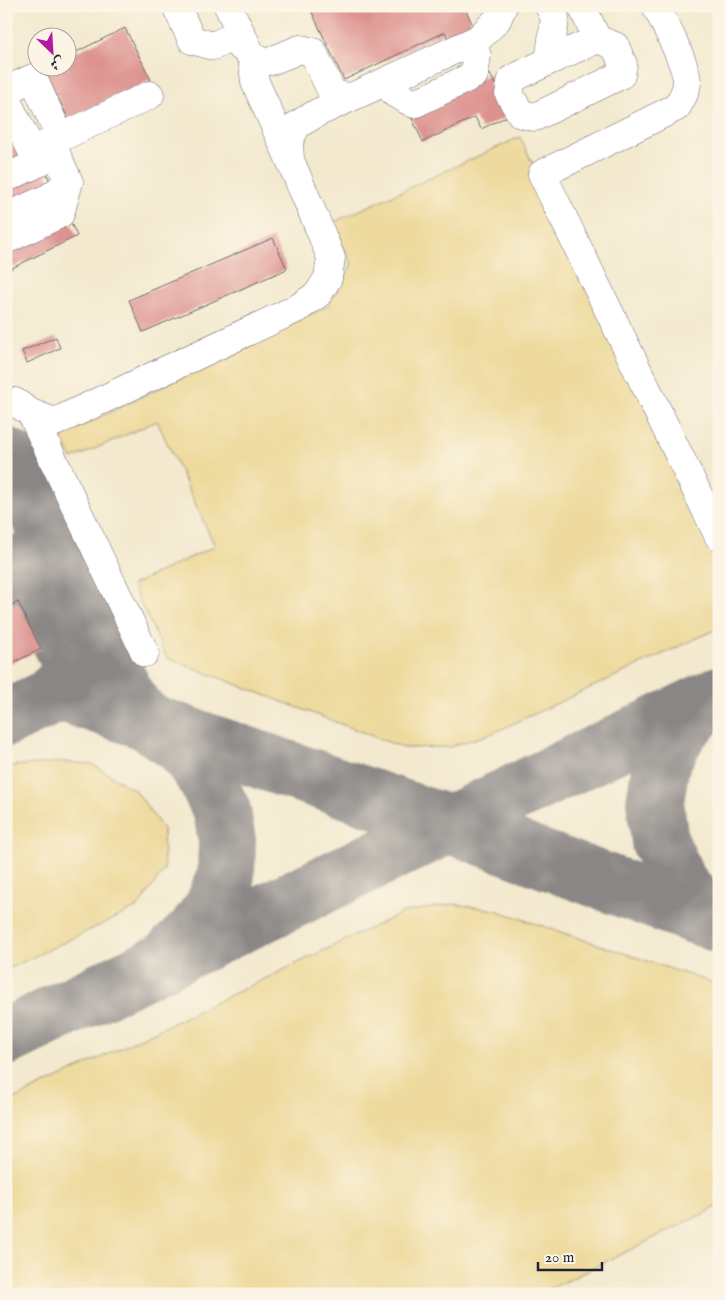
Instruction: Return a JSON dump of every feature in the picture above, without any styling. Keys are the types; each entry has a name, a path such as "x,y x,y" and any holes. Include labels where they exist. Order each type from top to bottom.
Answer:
{"lane":[{"path":"176,6 192,40 212,46 230,38 259,66"},
{"path":"44,427 298,308 318,294 328,278 330,258 322,235 290,160 259,66 228,6"},
{"path":"290,160 289,141 297,125 317,113 352,97 391,87 474,48 478,39 497,20 503,6"},
{"path":"549,62 552,12 580,6 596,39 615,46 623,64 621,75 535,117 521,114 510,94 512,79 549,62 596,39"},
{"path":"656,6 684,65 688,83 677,107 542,174 719,536"},
{"path":"259,66 300,48 313,52 333,95 352,97"},
{"path":"6,90 33,78 48,143 69,182 60,214 6,240"},
{"path":"6,178 38,162 48,143 150,95"},
{"path":"6,99 48,143"},
{"path":"6,217 50,197 69,182"},
{"path":"6,401 15,402 44,427 145,653"}],"sand":[{"path":"520,137 719,553 719,628 493,733 449,747 404,748 167,658 132,585 215,546 157,421 72,459 61,436 329,305 352,264 332,223"},
{"path":"64,762 92,764 136,791 163,829 164,870 138,907 6,970 6,768"},
{"path":"455,904 495,910 719,985 719,1206 540,1294 6,1294 6,1103 404,912"}],"building":[{"path":"309,6 464,6 474,28 449,40 445,32 344,80"},
{"path":"125,28 151,80 69,120 48,78 78,78 78,51"},
{"path":"490,74 510,115 481,129 475,117 423,142 409,112"},
{"path":"6,114 29,159 6,170"},
{"path":"44,168 52,186 6,208 6,185"},
{"path":"68,217 77,236 6,271 6,248"},
{"path":"273,238 287,269 143,332 129,300"},
{"path":"56,337 60,348 27,363 22,351"},
{"path":"18,602 41,649 6,666 6,607"}],"taxiway":[{"path":"6,456 12,460 128,700 147,722 182,746 204,775 222,811 227,841 226,875 213,907 194,933 174,952"},
{"path":"10,563 25,571 33,580 70,662 68,679 48,698 63,693 448,824 719,924"},
{"path":"6,1037 719,695"},
{"path":"6,718 48,698"},
{"path":"705,704 680,729 661,763 655,802 660,842 678,882 695,902 719,920"}]}
